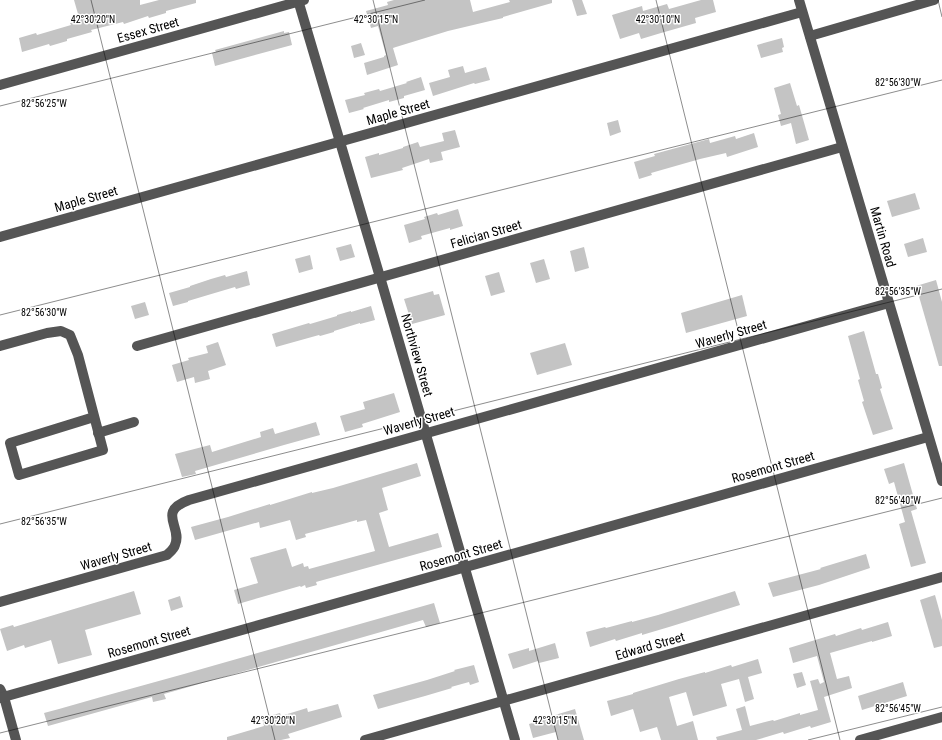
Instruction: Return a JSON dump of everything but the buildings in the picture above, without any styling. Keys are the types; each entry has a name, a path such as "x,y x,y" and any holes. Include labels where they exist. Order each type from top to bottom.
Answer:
{"street":[{"name":"Martin Road","path":"799,0 942,481"},
{"path":"810,36 934,0"},
{"name":"Essex Street","path":"0,85 300,1"},
{"name":"Northview Street","path":"300,1 516,740"},
{"name":"Maple Street","path":"0,236 802,12"},
{"name":"Felician Street","path":"137,346 842,147"},
{"name":"Waverly Street","path":"0,602 167,555 175,545 176,538 172,522 173,511 182,502 888,303"},
{"path":"0,346 47,333 61,331 70,334 78,355 103,450 19,475 10,443 94,417"},
{"path":"98,433 134,422"},
{"name":"Rosemont Street","path":"1,694 465,567 928,437"},
{"name":"Edward Street","path":"365,740 942,577"},
{"path":"1,694 16,740"},
{"path":"860,740 942,717"}]}
